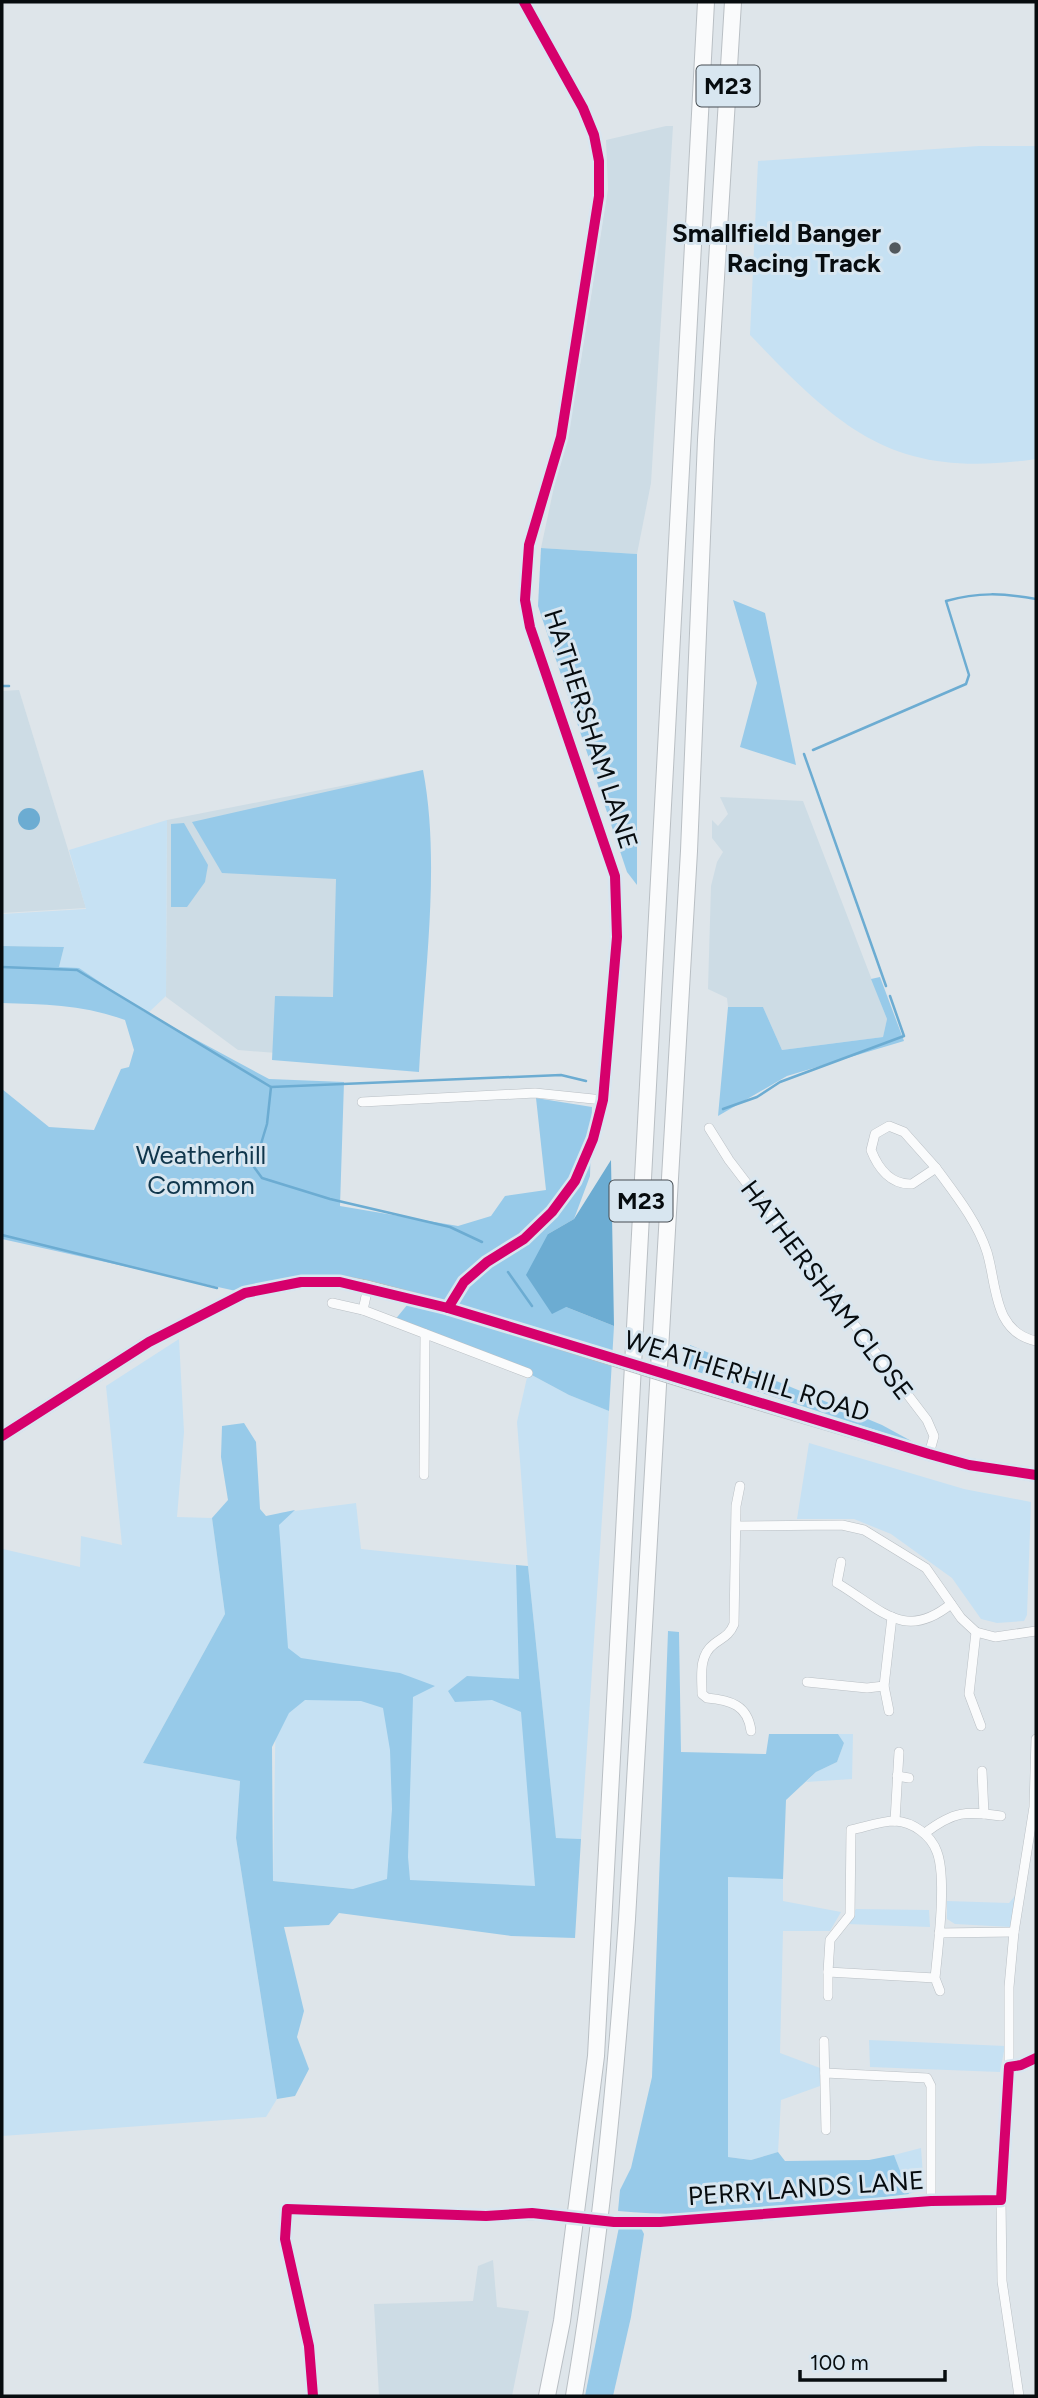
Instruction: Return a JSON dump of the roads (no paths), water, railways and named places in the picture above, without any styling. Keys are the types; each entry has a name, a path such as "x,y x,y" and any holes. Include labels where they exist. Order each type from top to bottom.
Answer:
{"highway":[{"name":"M23","path":"547,2396 562,2321 596,2056 706,2"},
{"name":"M23","path":"574,2396 594,2277 618,2049 688,864 706,440 733,2"}],"street":[{"name":"HATHERSHAM LANE","path":"448,1308 464,1282 487,1262 524,1239 552,1212 575,1181 593,1139 603,1100 617,937 615,876 530,627 525,600 528,545 563,425 595,228 599,161 594,135 583,108 524,2"},
{"path":"362,1102 534,1093 603,1100"},
{"path":"936,1168 912,1184 897,1183 874,1157 871,1141 881,1129 897,1127 936,1168 967,1210 987,1253 992,1288 1005,1322 1036,1341"},
{"name":"HATHERSHAM CLOSE","path":"709,1129 729,1160 932,1428 929,1454"},
{"name":"WEATHERHILL ROAD","path":"2,1436 149,1342 245,1293 301,1282 340,1282 448,1308 929,1454 970,1465 1036,1475"},
{"path":"363,1310 368,1287"},
{"path":"332,1303 363,1310 528,1373"},
{"path":"424,1475 425,1334"},
{"path":"740,1486 736,1506 734,1624 730,1633 705,1654 702,1663 702,1694 707,1698 724,1699 740,1707 749,1721 751,1731"},
{"path":"737,1526 842,1525 864,1530 926,1568 951,1604 976,1632 995,1637 1036,1631"},
{"path":"841,1562 837,1583 892,1618 906,1623 926,1622 951,1604"},
{"path":"889,1712 884,1686 892,1618"},
{"path":"976,1632 969,1694 981,1726"},
{"path":"807,1682 884,1686"},
{"path":"1019,2396 1002,2281 1001,2200 1009,2067 1009,1987 1014,1932 1034,1807 1036,1739"},
{"path":"895,1821 899,1752"},
{"path":"982,1771 984,1814"},
{"path":"897,1776 909,1778"},
{"path":"925,1833 944,1818 959,1812 1001,1816"},
{"path":"828,1996 830,1940 850,1915 852,1830 895,1821 925,1833 938,1855 939,1933 935,1978 940,1991"},
{"path":"939,1933 1014,1932"},
{"path":"828,1972 935,1978"},
{"path":"824,2041 826,2130"},
{"path":"1009,2067 1036,2058"},
{"path":"825,2073 928,2078 931,2086 931,2201"},
{"name":"PERRYLANDS LANE","path":"614,2221 701,2220 931,2201 1001,2200"},
{"path":"313,2396 309,2346 285,2239 287,2208 486,2216 563,2215"}],"waterway":[{"path":"813,750 966,684 969,675 946,601 991,594 1036,599"},
{"path":"2,686 9,686"},
{"path":"804,754 886,986"},
{"path":"2,967 77,970 271,1087 561,1075 586,1081"},
{"path":"723,1109 757,1097 780,1082 904,1036 890,996"},
{"path":"271,1087 267,1124 254,1167 262,1178 330,1199 450,1227 482,1242"},
{"path":"2,1235 217,1288"},
{"path":"508,1272 532,1306"}],"place":[{"name":"Smallfield Banger Racing Track","path":"895,248"}],"park label":[{"name":"Weatherhill Common","path":"201,1170"}]}
